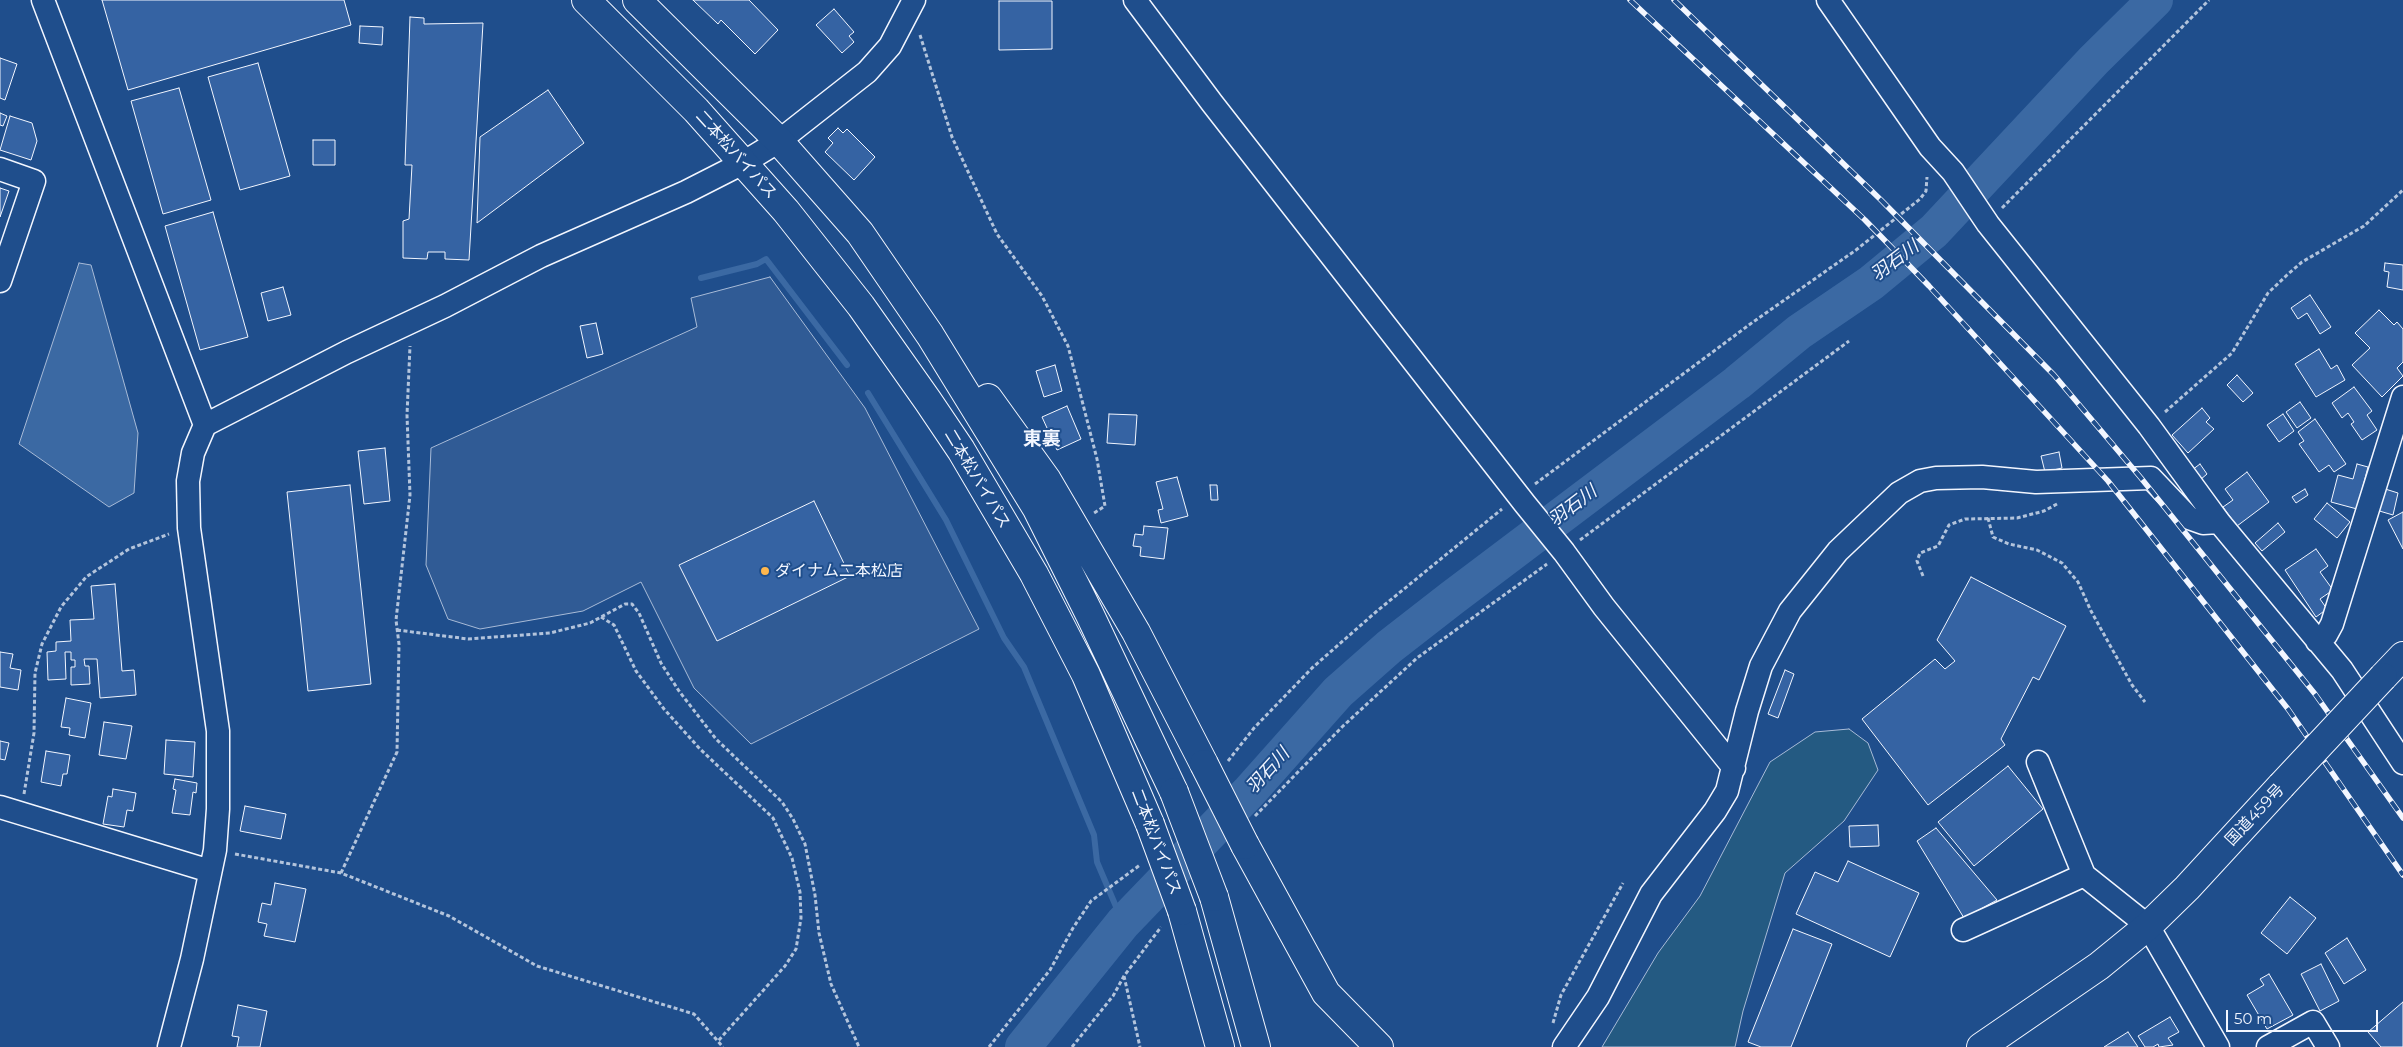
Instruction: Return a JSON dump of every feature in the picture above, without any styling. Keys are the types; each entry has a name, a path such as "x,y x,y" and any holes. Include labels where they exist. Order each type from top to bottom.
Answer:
{"highway":[{"name":"二本松バイパス","path":"586,0 696,110 786,211 861,306 961,450 1034,574 1086,675 1150,824 1173,917 1220,1047"},
{"name":"二本松バイパス","path":"637,0 779,141 860,233 930,336 1037,508 1174,792 1214,897 1256,1047"},
{"path":"860,233 908,288 1047,480 1136,632 1245,845 1326,993 1379,1047"},
{"name":"国道459号","path":"1994,1043 2099,966 2148,926 2187,888 2403,656"},
{"path":"1957,1047 1973,1038 1994,1043"}],"street":[{"path":"43,0 205,425"},
{"path":"1135,0 1212,103 1524,504 1562,550 1604,607 1734,768"},
{"path":"1828,0 1930,147 1994,216 2219,522 2342,670 2400,752"},
{"path":"169,1047 192,959 212,860 218,809 218,731 189,528 188,481 193,453 205,425 347,352 410,323 542,256 686,192 743,163 779,141 867,72 890,46 913,4"},
{"path":"0,169 34,181 0,282"},
{"path":"2317,641 2326,635 2332,624 2403,397"},
{"path":"1564,1047 1598,997 1651,894 1715,811 1727,791 1761,666 1785,618 1838,551 1899,493 1920,481 1936,478 2076,481 2151,478 2189,518 2203,522 2219,522"},
{"path":"2038,762 2084,875 2148,926 2218,1047"},
{"path":"10,810 212,860"},
{"path":"1964,930 2084,875"},
{"path":"2268,1047 2313,1022 2328,1047"}],"path":[{"path":"1994,216 2209,0"},
{"path":"913,4 952,137 997,234 1042,296 1068,346 1097,459 1105,506 1074,527"},
{"path":"2149,426 2232,353 2268,293 2287,275 2302,262 2364,226 2403,190"},
{"path":"341,873 396,752 399,644 396,620 410,495 407,415 410,323"},
{"path":"1253,818 1342,727 1417,658 1849,341"},
{"path":"1923,576 1917,561 1920,553 1938,546 1949,525 1965,519 2008,519 2044,511 2065,500 2074,492 2076,481"},
{"path":"1988,518 1993,537 2009,544 2037,550 2062,563 2078,582 2091,611 2132,685 2144,702"},
{"path":"10,810 31,762 34,733 35,674 42,644 61,607 86,577 129,549 152,539 189,528"},
{"path":"397,630 468,639 550,633 590,623 625,604 632,604 639,613 661,663 679,691 716,739 782,802 793,819 804,844 815,895 819,933 831,984 859,1047"},
{"path":"601,617 614,626 636,671 664,709 700,749 760,808 773,818 792,858 800,892 801,918 796,949 785,966 718,1041"},
{"path":"212,860 341,873 449,916 537,966 694,1014 723,1047"},
{"path":"989,1047 1050,970 1090,901 1120,879"},
{"path":"1552,1028 1560,995 1623,883"},
{"path":"1072,1047 1113,996 1124,976 1173,917"},
{"path":"1124,976 1140,1047"}],"shaded area":[{"path":"79,263 91,265 138,433 134,493 109,507 19,444"},
{"path":"770,277 865,408 979,629 751,744 694,688 641,582 583,611 480,629 448,619 426,565 431,448 697,327 691,298"},
{"path":"1849,729 1868,743 1878,770 1844,821 1785,873 1743,1011 1735,1047 1602,1047 1658,953 1700,896 1770,762 1815,732"}],"building":[{"path":"102,0 344,0 351,25 128,90"},
{"path":"693,0 749,0 778,30 755,54 721,20 718,24"},
{"path":"999,1 1052,1 1052,49 999,50"},
{"path":"834,9 854,32 849,36 854,42 842,53 816,25"},
{"path":"410,17 424,18 424,24 483,23 469,260 445,259 445,252 428,252 427,259 403,258 403,221 409,219 412,165 405,165"},
{"path":"360,26 383,27 382,45 359,43"},
{"path":"0,58 17,64 5,100 0,98"},
{"path":"258,63 290,176 240,190 208,77"},
{"path":"179,88 211,200 163,214 131,101"},
{"path":"548,90 584,143 477,223 480,137"},
{"path":"0,113 7,116 3,126 0,125"},
{"path":"10,116 32,123 37,141 31,160 0,150"},
{"path":"838,128 843,133 847,129 875,157 854,180 825,152 833,143 828,138"},
{"path":"313,140 335,140 335,165 313,165"},
{"path":"0,188 9,191 0,217"},
{"path":"213,212 248,337 200,350 165,226"},
{"path":"2385,263 2403,265 2403,290 2387,287 2389,272 2384,271"},
{"path":"283,287 291,315 268,321 261,293"},
{"path":"2310,295 2331,327 2320,334 2307,313 2298,319 2291,308"},
{"path":"2379,310 2394,325 2397,322 2403,329 2403,362 2397,368 2403,376 2382,397 2352,365 2370,348 2355,333"},
{"path":"596,323 603,354 587,358 580,326"},
{"path":"2319,349 2331,369 2337,365 2345,380 2316,397 2295,364"},
{"path":"1055,365 1062,391 1044,397 1036,371"},
{"path":"2237,375 2253,393 2243,402 2227,385"},
{"path":"2354,387 2372,411 2367,415 2377,430 2362,440 2351,424 2354,422 2348,413 2342,418 2332,403"},
{"path":"2300,402 2311,418 2297,428 2286,412"},
{"path":"1067,406 1081,439 1057,450 1042,417"},
{"path":"2202,408 2210,418 2206,422 2214,429 2188,453 2172,435"},
{"path":"1109,414 1137,415 1135,445 1107,443"},
{"path":"2283,414 2294,431 2279,442 2267,425"},
{"path":"2315,419 2346,464 2334,472 2329,465 2319,472 2299,444 2304,441 2298,432"},
{"path":"385,448 390,501 364,504 358,451"},
{"path":"2059,452 2062,468 2045,472 2041,456"},
{"path":"2200,464 2207,474 2200,480 2192,470"},
{"path":"2357,464 2368,467 2357,509 2331,502 2338,475 2353,479"},
{"path":"2247,472 2269,502 2237,526 2223,507 2233,500 2225,489"},
{"path":"1177,477 1188,516 1161,523 1158,510 1163,509 1156,482"},
{"path":"350,485 371,684 308,691 287,492"},
{"path":"1210,485 1217,485 1218,500 1211,500"},
{"path":"2382,488 2398,493 2393,515 2376,510"},
{"path":"2305,489 2308,495 2296,503 2292,497"},
{"name":"ダイナム二本松店","path":"814,501 850,576 717,641 679,565"},
{"path":"2327,503 2350,522 2337,538 2314,519"},
{"path":"2403,512 2403,549 2388,520"},
{"path":"2278,523 2285,532 2262,551 2255,543"},
{"path":"1144,526 1168,528 1164,559 1140,556 1141,547 1133,546 1135,534 1143,535"},
{"path":"2316,549 2328,566 2320,572 2333,590 2320,599 2327,609 2316,617 2285,570"},
{"path":"1971,577 2066,626 2039,680 2033,677 2001,739 2005,745 1928,805 1862,719 1935,659 1945,669 1955,661 1937,640"},
{"path":"115,584 122,671 134,670 136,695 100,698 97,659 84,659 85,666 89,666 90,684 71,685 71,667 75,667 75,660 71,660 71,652 65,652 66,679 48,680 47,652 56,651 56,642 71,641 70,620 94,619 91,586"},
{"path":"0,652 13,654 10,668 21,670 18,690 0,687"},
{"path":"1785,670 1794,674 1778,718 1768,714"},
{"path":"66,698 91,703 85,738 69,735 70,728 61,727"},
{"path":"104,722 132,726 126,759 99,755"},
{"path":"166,740 195,742 193,777 164,774"},
{"path":"0,741 9,743 5,760 0,759"},
{"path":"46,751 70,755 67,774 63,774 61,786 41,782"},
{"path":"2008,766 2043,809 1974,866 1938,822"},
{"path":"175,779 197,783 196,793 193,792 190,815 172,813 176,790 173,789"},
{"path":"113,789 136,793 133,811 127,810 124,827 103,824 108,796 112,797"},
{"path":"245,806 286,814 281,839 240,831"},
{"path":"1878,825 1879,846 1850,847 1849,826"},
{"path":"1936,828 1997,900 1964,918 1917,841"},
{"path":"1848,861 1919,893 1890,957 1796,914 1815,872 1838,882"},
{"path":"275,883 306,889 295,942 264,936 267,924 258,922 262,903 271,905"},
{"path":"2290,897 2316,918 2287,954 2261,933"},
{"path":"1793,929 1832,944 1791,1047 1761,1047 1748,1042"},
{"path":"2347,938 2366,970 2344,984 2325,953"},
{"path":"2321,964 2339,1001 2320,1011 2301,974"},
{"path":"2269,974 2293,1015 2267,1029 2247,995 2264,985 2260,979"},
{"path":"2403,1002 2403,1047 2381,1047 2368,1032"},
{"path":"238,1005 267,1011 260,1047 237,1047 239,1037 232,1036"},
{"path":"2170,1017 2179,1032 2168,1038 2173,1045 2159,1047 2158,1044 2153,1047 2145,1047 2138,1036"},
{"path":"2128,1032 2138,1047 2104,1047"}],"waterway":[{"name":"羽石川","path":"1023,1047 1123,923 1250,791 1338,692 1389,647 1452,598 1737,383 1799,332 1871,283 1934,231 2094,60 2155,0"},
{"path":"701,278 757,264 766,259 847,365"},
{"path":"868,393 946,520 1004,638 1024,667 1094,835 1097,862 1123,923"}],"railway":[{"path":"1630,0 1865,220 1929,286 2108,481 2288,709 2403,875"},
{"path":"1674,0 1881,200 2054,375 2141,478 2315,694 2403,818"}],"place":[{"name":"ダイナム二本松店","path":"765,571"}],"district":[{"name":"東裏","path":"1042,439"}]}
